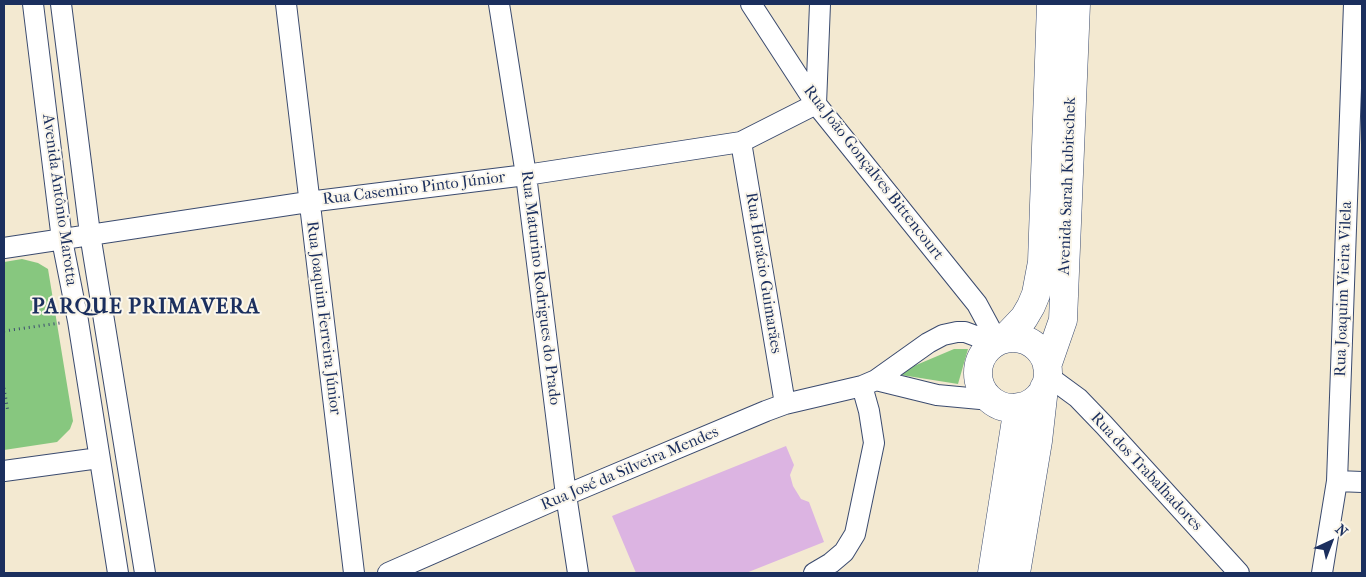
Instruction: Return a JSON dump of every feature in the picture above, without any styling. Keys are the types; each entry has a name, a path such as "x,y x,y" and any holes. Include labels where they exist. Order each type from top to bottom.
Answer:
{"main road":[{"name":"Avenida Sarah Kubitschek","path":"997,342 1024,318 1031,306 1036,294 1042,262 1051,4"},
{"name":"Avenida Sarah Kubitschek","path":"992,573 1009,541 1038,441 1046,377 1063,320 1076,4"},
{"path":"1019,338 1032,344 1042,354 1046,377 1033,401 1018,408 1004,407 991,400 982,389 978,374 980,359 997,342 1019,338"},
{"name":"Avenida Sarah Kubitschek","path":"1016,573 1009,541 1018,408"}],"street":[{"name":"Avenida Antônio Marotta","path":"33,4 62,240 78,320 118,573"},
{"name":"Avenida Antônio Marotta","path":"61,4 90,234 145,573"},
{"name":"Rua Joaquim Ferreira Júnior","path":"286,4 308,202 354,573"},
{"name":"Rua Maturino Rodrigues do Prado","path":"499,4 526,175 566,495 578,573"},
{"name":"Rua João Gonçalves Bittencourt","path":"751,4 816,104 977,304 997,342"},
{"path":"816,104 820,4"},
{"name":"Rua Joaquim Vieira Vilela","path":"1322,573 1337,481 1354,4"},
{"name":"Rua Casemiro Pinto Júnior","path":"4,248 308,202 526,175 741,142 816,104"},
{"name":"Rua Horácio Guimarães","path":"741,142 785,404"},
{"path":"869,383 928,343 951,333 965,332 997,342"},
{"name":"Rua dos Trabalhadores","path":"1046,377 1078,398 1240,573"},
{"path":"869,383 937,396 991,400"},
{"path":"814,573 844,552 855,534 874,443 868,411 869,383"},
{"name":"Rua José da Silveira Mendes","path":"388,573 566,495 785,404 869,383"},
{"path":"4,471 99,458"},
{"path":"1337,481 1362,482"}],"path":[{"path":"4,331 78,320"},
{"path":"4,388 8,412"}],"green space":[{"path":"22,259 38,263 48,269 73,421 70,429 57,442 4,450 4,262"},
{"path":"954,349 968,349 958,384 895,374"}],"building":[{"path":"786,446 794,465 790,475 793,486 801,499 809,502 824,542 746,573 636,573 612,516"}],"district":[{"name":"PARQUE PRIMAVERA","path":"146,308"}]}
